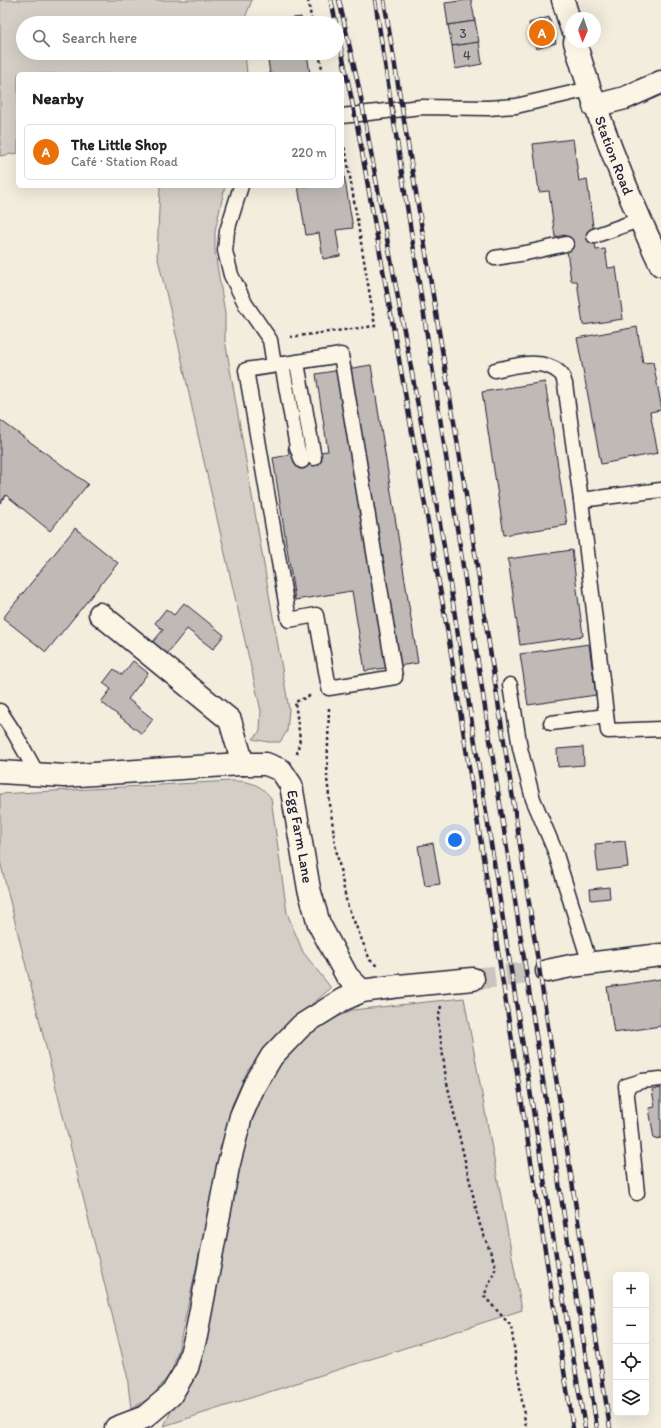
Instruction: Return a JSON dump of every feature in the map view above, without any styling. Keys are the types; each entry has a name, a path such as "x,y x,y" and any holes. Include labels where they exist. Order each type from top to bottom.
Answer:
{"street":[{"path":"563,0 567,12"},
{"name":"Station Road","path":"577,48 591,97 618,169 639,220 661,265"},
{"path":"591,97 625,98 661,82"},
{"path":"100,614 230,720 243,764"},
{"name":"Egg Farm Lane","path":"0,772 64,776 243,764 266,764 281,770 291,785 308,889 319,924 347,976 362,991"},
{"path":"547,971 661,955"},
{"path":"116,1428 145,1417 171,1395 187,1368 196,1336 228,1167 241,1116 254,1086 272,1056 302,1024 342,1000 362,991 473,979"}],"lane":[{"path":"344,116 421,107 488,108 516,106 591,97"},
{"path":"240,188 227,231 225,251 231,275 246,306 270,340 278,365 297,447 308,459 312,444 297,362"},
{"path":"594,236 639,220"},
{"path":"495,258 566,244"},
{"path":"340,355 395,677 329,688 316,615 289,620 246,370 278,365 340,355"},
{"path":"495,370 531,363 549,367 561,373 565,384 581,500 608,731 661,729"},
{"path":"581,500 661,490"},
{"path":"510,685 520,748 533,800 555,851 590,964"},
{"path":"0,711 38,775"},
{"path":"551,722 606,716"},
{"path":"636,1193 626,1086 642,1081 661,1079"}],"path":[{"path":"308,0 311,16"},
{"path":"320,60 323,72"},
{"path":"270,340 375,326 344,147"},
{"path":"329,688 327,779 336,844 348,904 370,960 399,986"},
{"path":"295,702 300,738 297,754"},
{"path":"448,981 438,1019 446,1079 480,1225 496,1267 484,1296 511,1326 526,1428"}],"shaded area":[{"path":"0,0 252,0 246,16 16,16 16,60 246,60 247,72 16,72 16,153 0,156"},
{"path":"160,188 225,188 215,231 215,253 225,313 225,340 289,709 287,731 280,742 268,742 253,739 260,731 261,711 157,255"},
{"path":"231,781 248,782 258,786 271,798 287,913 303,952 331,988 290,1023 248,1070 232,1105 178,1351 172,1371 153,1396 131,1409 127,1375 0,861 0,794"},
{"path":"464,998 522,1310 164,1426 174,1405 242,1140 264,1079 305,1033 352,1010"}],"building":[{"path":"471,0 475,21 448,25 445,3"},
{"path":"549,17 556,43 536,49 529,23"},
{"path":"475,21 479,42 452,46 448,25"},
{"path":"479,42 482,64 455,69 452,46"},
{"path":"268,60 308,60 310,72 270,72"},
{"path":"573,139 579,181 587,179 596,250 605,249 608,268 616,267 623,319 583,325 577,281 571,281 565,235 555,237 549,191 539,192 533,144"},
{"path":"344,175 353,228 336,230 340,256 323,259 319,233 306,235 298,188 344,188"},
{"path":"637,327 643,363 653,362 661,404 661,410 650,412 658,453 601,464 577,338"},
{"path":"371,365 418,663 365,671 352,591 295,600 273,458 289,455 288,448 319,443 320,452 328,451 316,374"},
{"path":"545,382 567,525 504,535 482,392"},
{"path":"0,420 88,484 50,531 6,495 0,503"},
{"path":"75,528 118,563 46,652 3,618"},
{"path":"572,550 583,636 520,645 508,559"},
{"path":"184,603 224,635 213,649 187,629 166,655 152,643 163,630 155,623 166,609 174,615"},
{"path":"589,644 596,695 528,705 520,654"},
{"path":"133,661 148,673 128,699 153,719 142,734 101,702 111,689 103,683 114,669 122,675"},
{"path":"583,747 584,765 558,767 557,749"},
{"path":"625,841 628,867 598,871 595,844"},
{"path":"433,843 440,884 425,886 418,846"},
{"path":"609,887 610,898 591,900 590,889"},
{"path":"661,979 661,1026 614,1033 607,987"},
{"path":"661,1088 661,1138 654,1139 649,1108 655,1107 652,1090"}],"tunnel":[{"path":"473,979 547,971"}],"railway":[{"path":"331,0 334,16"},
{"path":"339,0 343,16"},
{"path":"375,0 597,1428"},
{"path":"384,0 465,488 610,1428"},
{"path":"344,22 359,88 443,540 556,1255 585,1428"},
{"path":"343,60 358,130 447,628 573,1428"}],"place":[{"name":"The Little Shop","path":"542,33"}]}
